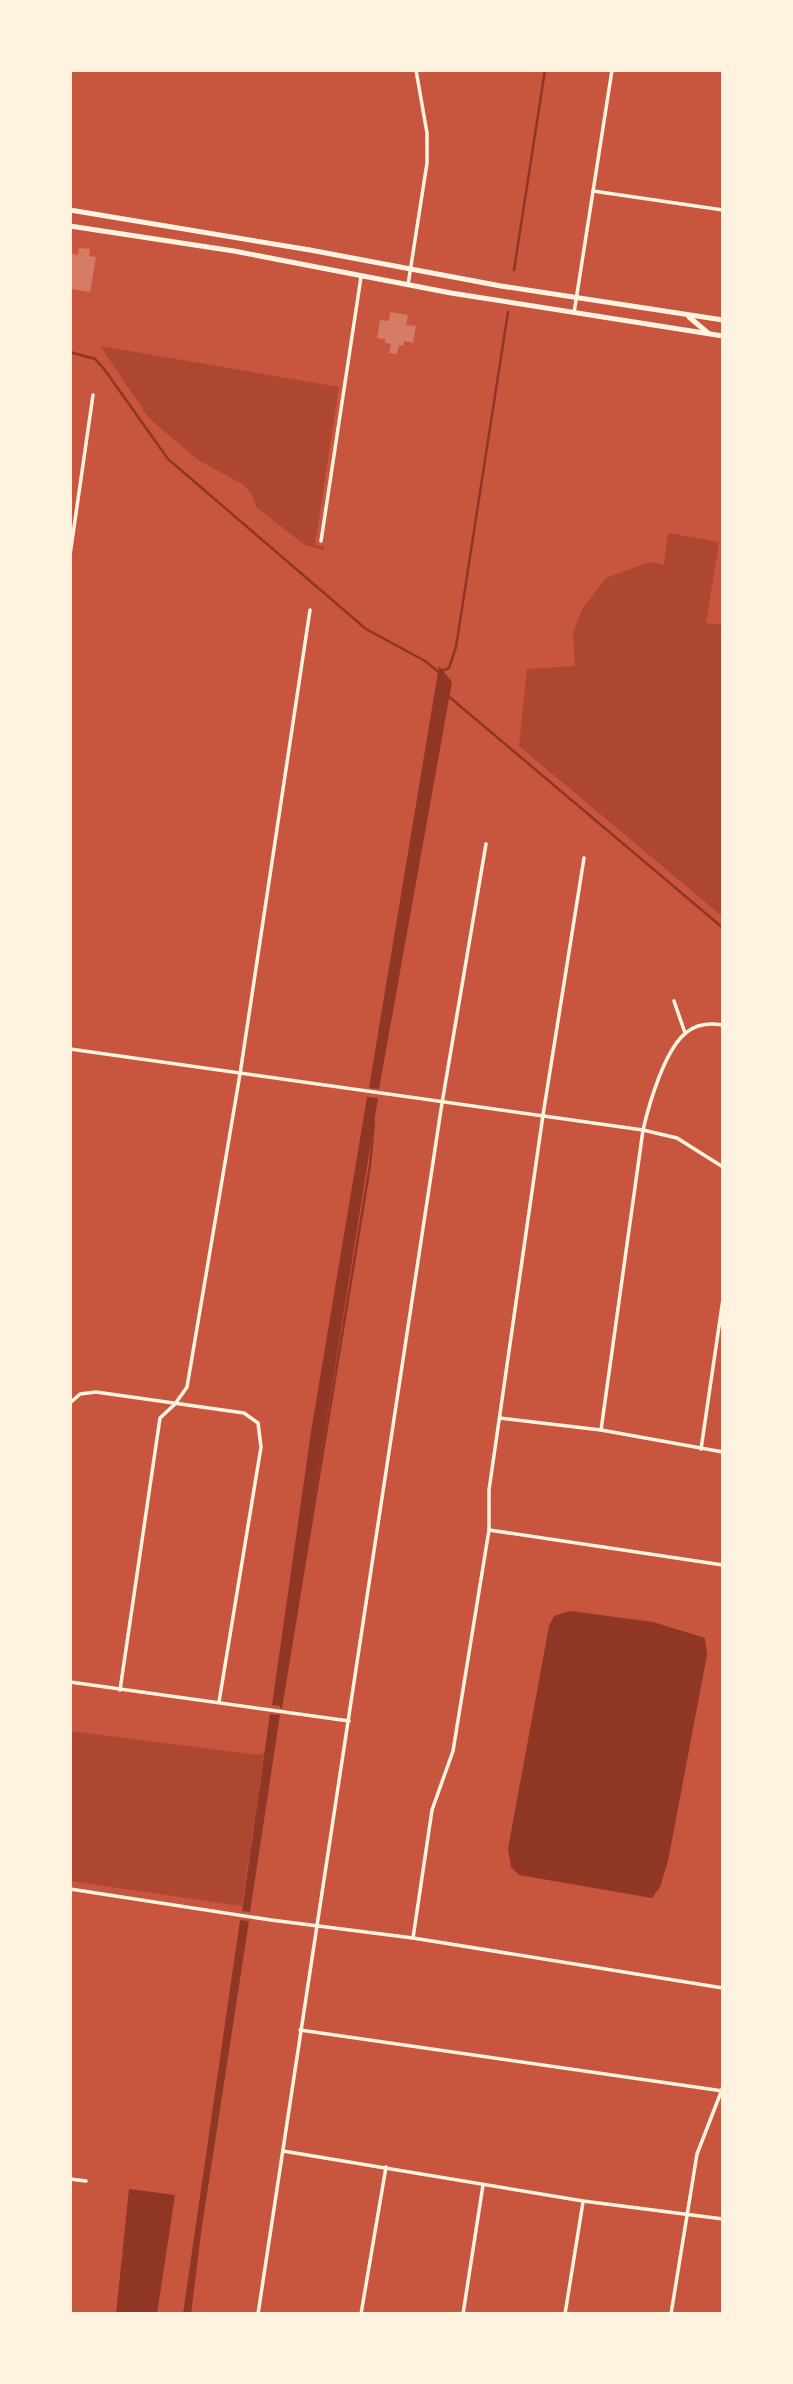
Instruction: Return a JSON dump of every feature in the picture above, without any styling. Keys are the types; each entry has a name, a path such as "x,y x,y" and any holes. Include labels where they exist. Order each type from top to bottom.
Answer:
{"main road":[{"path":"70,211 310,250 487,284 723,320"},
{"path":"127,235 128,220"},
{"path":"70,226 723,336"},
{"path":"171,242 173,227"},
{"path":"485,298 487,284"},
{"path":"686,315 708,333"}],"street":[{"path":"408,285 427,163 427,133 416,70"},
{"path":"574,313 612,70"},
{"path":"593,191 723,210"},
{"path":"321,541 361,276"},
{"path":"70,555 93,395"},
{"path":"120,1690 160,1418 175,1404 187,1387 240,1074 310,610"},
{"path":"258,2314 442,1103 486,844"},
{"path":"413,1938 432,1810 453,1751 489,1530 489,1490 543,1115 584,858"},
{"path":"674,1001 685,1032"},
{"path":"601,1430 643,1130 658,1080 685,1032 698,1025 723,1025"},
{"path":"70,1049 643,1130 677,1138 723,1167"},
{"path":"701,1449 723,1299"},
{"path":"70,1403 80,1394 96,1392 244,1413 258,1423 261,1447 219,1702"},
{"path":"500,1418 601,1430 723,1452"},
{"path":"489,1530 723,1565"},
{"path":"70,1682 349,1721"},
{"path":"70,1889 271,1920 413,1938 723,1988"},
{"path":"300,2030 723,2090 697,2154 671,2314"},
{"path":"284,2151 583,2201 723,2219"},
{"path":"361,2314 386,2166"},
{"path":"70,2179 86,2181"},
{"path":"463,2314 482,2185"},
{"path":"565,2314 583,2201"}],"shaded area":[{"path":"100,346 339,387 315,545 324,546 324,550 305,545 257,508 251,493 244,485 198,460 149,418"},
{"path":"668,533 719,542 706,623 723,625 723,917 519,746 527,669 575,666 573,632 583,608 606,578 649,562 664,565"},
{"path":"439,666 452,682 379,1089 369,1088"},
{"path":"367,1097 378,1098 281,1706 272,1705 311,1432"},
{"path":"570,1611 653,1622 705,1638 707,1655 668,1861 660,1887 652,1898 519,1875 511,1867 508,1849 549,1626 554,1616"},
{"path":"270,1714 280,1715 250,1912 242,1911"},
{"path":"70,1731 258,1755 264,1753 242,1906 70,1881"},
{"path":"240,1920 249,1921 191,2314 183,2314"},
{"path":"129,2189 175,2195 157,2314 116,2314"}],"building":[{"path":"79,248 90,249 89,256 96,257 90,292 70,289 70,253 78,255"},
{"path":"390,312 408,315 406,325 416,326 413,343 404,341 403,346 399,345 397,354 389,353 391,344 385,343 385,339 377,338 380,320 389,321"}],"waterway":[{"path":"514,270 545,70"},
{"path":"439,672 449,668 456,647 508,312"},
{"path":"70,352 95,359 168,459 366,629 425,661 440,673"},
{"path":"447,695 723,928"},
{"path":"281,1707 370,1165 374,1122"}]}
